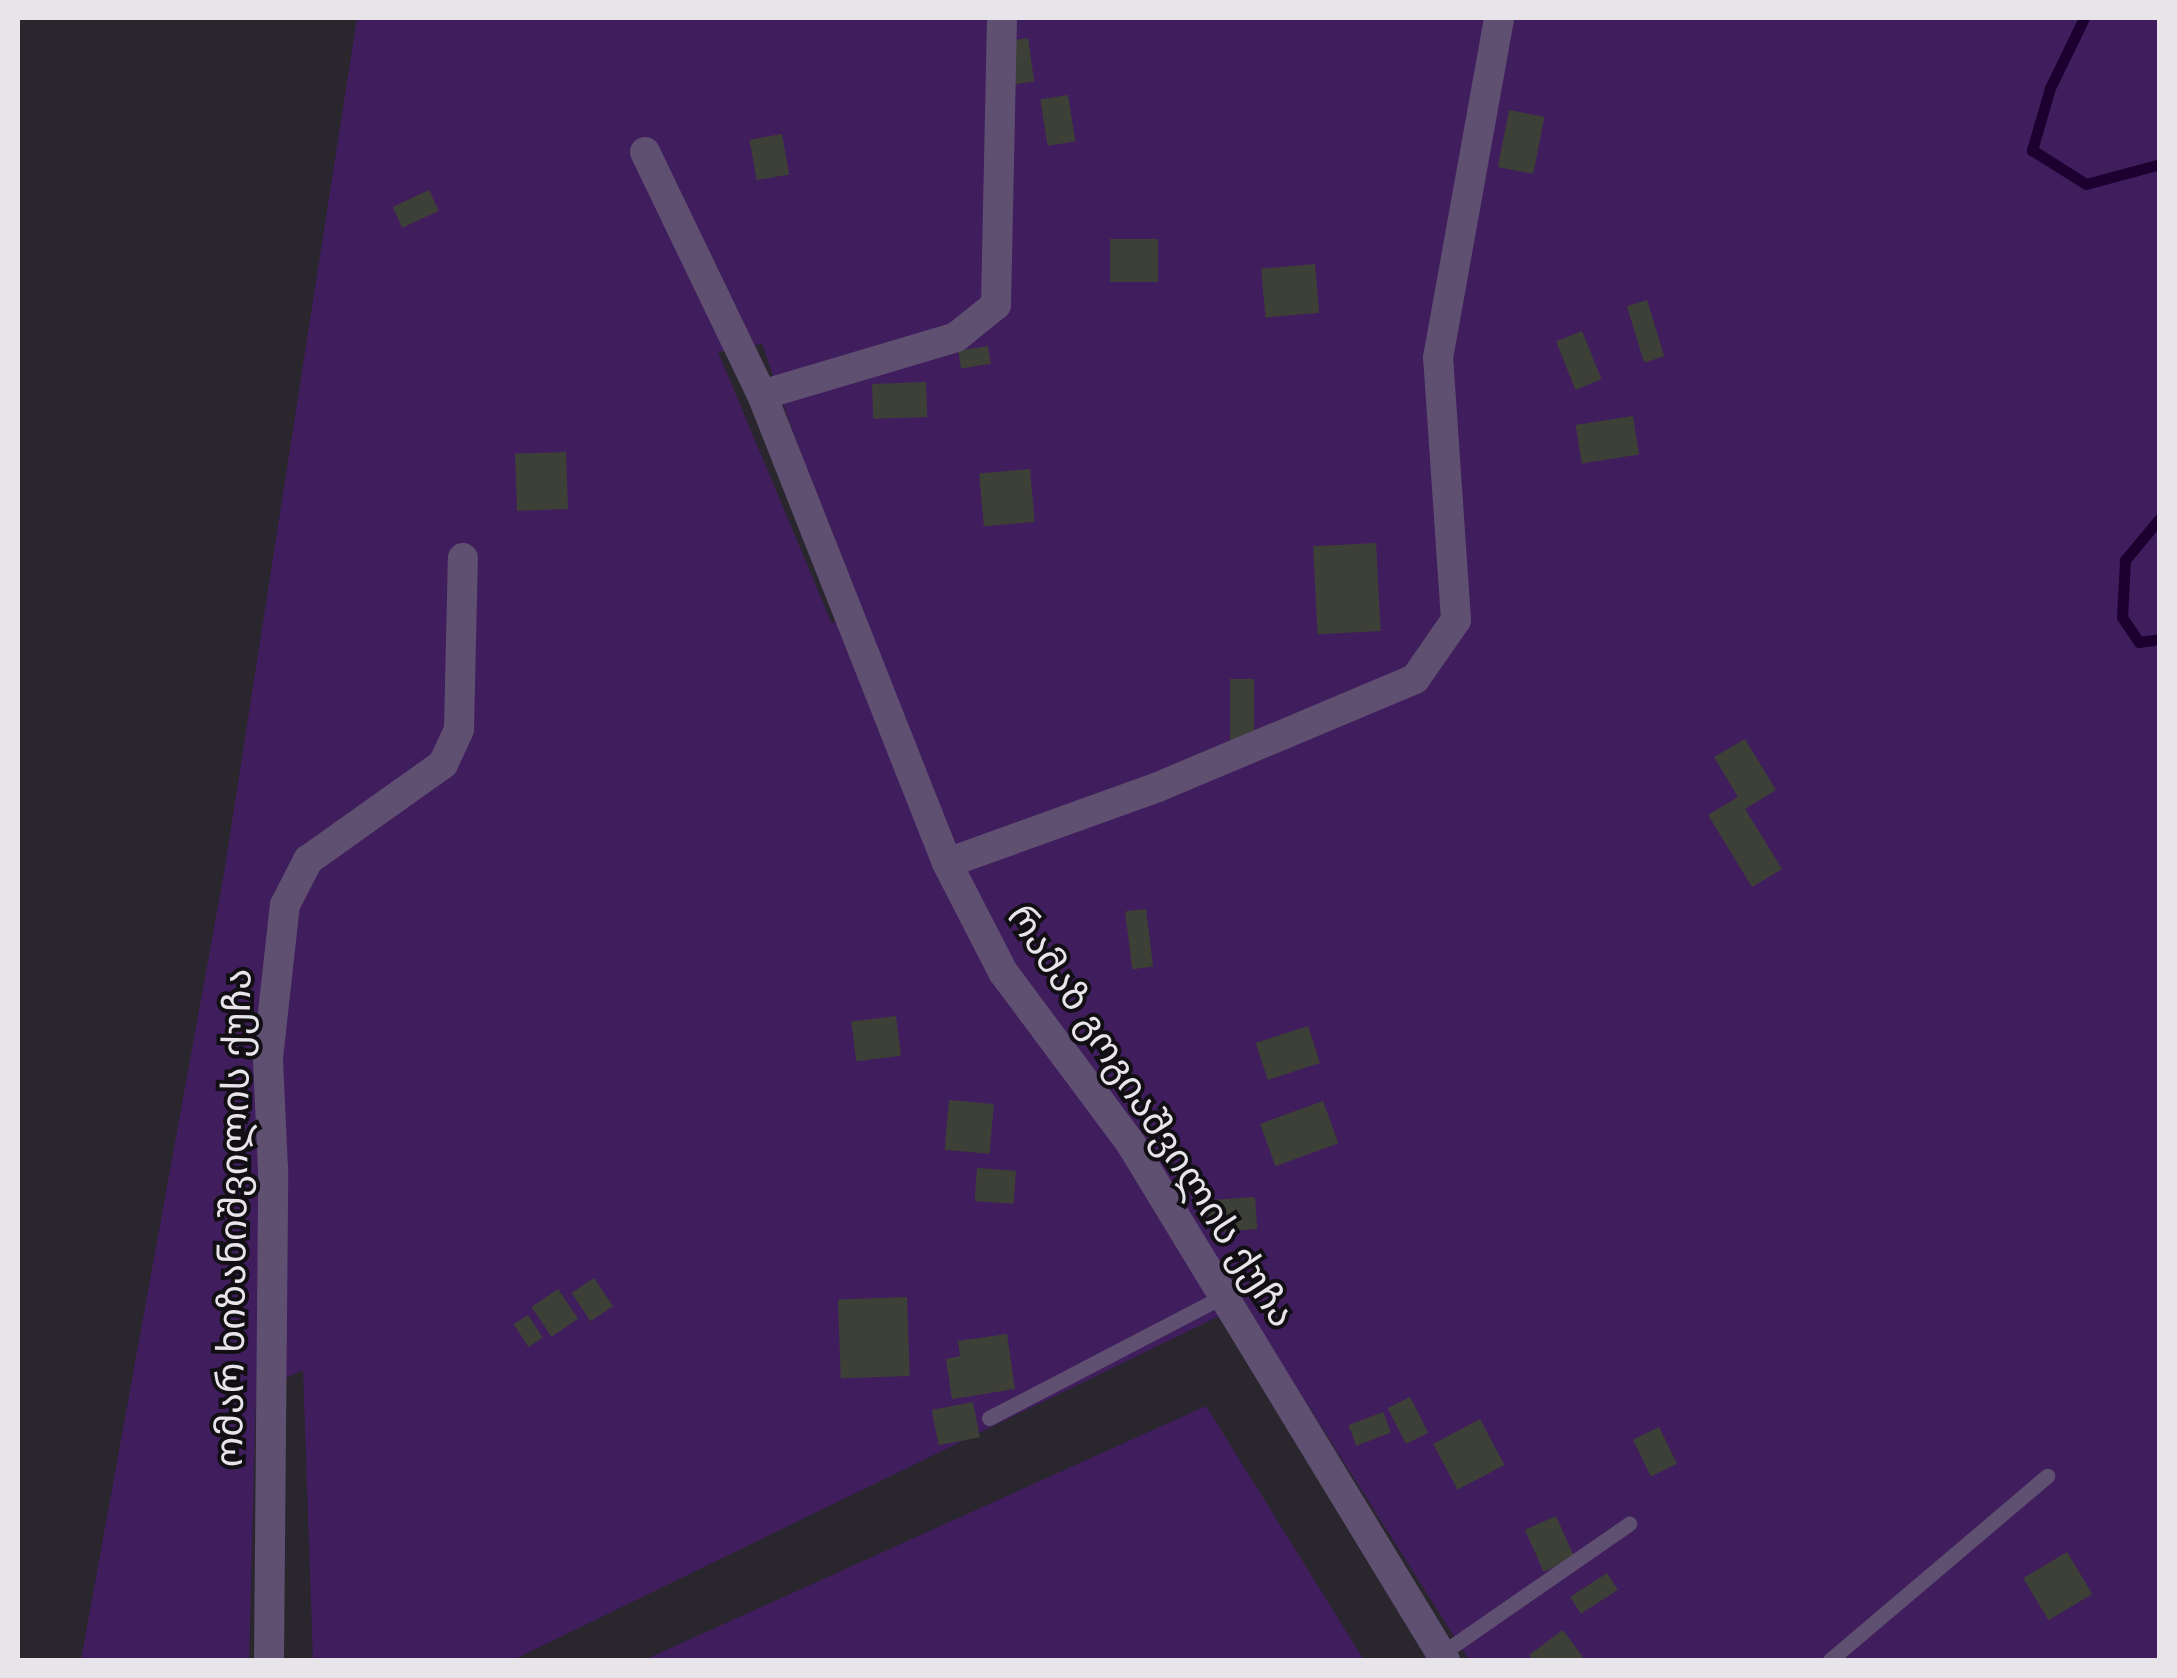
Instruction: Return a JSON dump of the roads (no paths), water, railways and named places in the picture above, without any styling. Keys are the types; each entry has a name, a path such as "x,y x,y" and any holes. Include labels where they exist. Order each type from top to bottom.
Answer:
{"street":[{"path":"762,395 956,337 996,305 1002,18"},
{"path":"946,864 1195,772 1414,679 1456,620 1438,358 1500,18"},
{"name":"რამაზ გოგიაშვილის ქუჩა","path":"645,152 762,395 946,864 1003,972 1130,1144 1443,1657"},
{"name":"ომარ ხიზანიშვილის ქუჩა","path":"268,1660 274,1170 268,1058 286,904 308,860 443,764 460,729 463,558"}],"lane":[{"path":"990,1418 1223,1296"},
{"path":"1830,1660 1960,1544 2048,1476"},
{"path":"1443,1657 1629,1524"}],"waterway":[{"path":"2084,18 2050,88 2032,150 2086,184 2160,164"},
{"path":"2160,518 2125,560 2122,617 2139,642 2160,639"}]}
